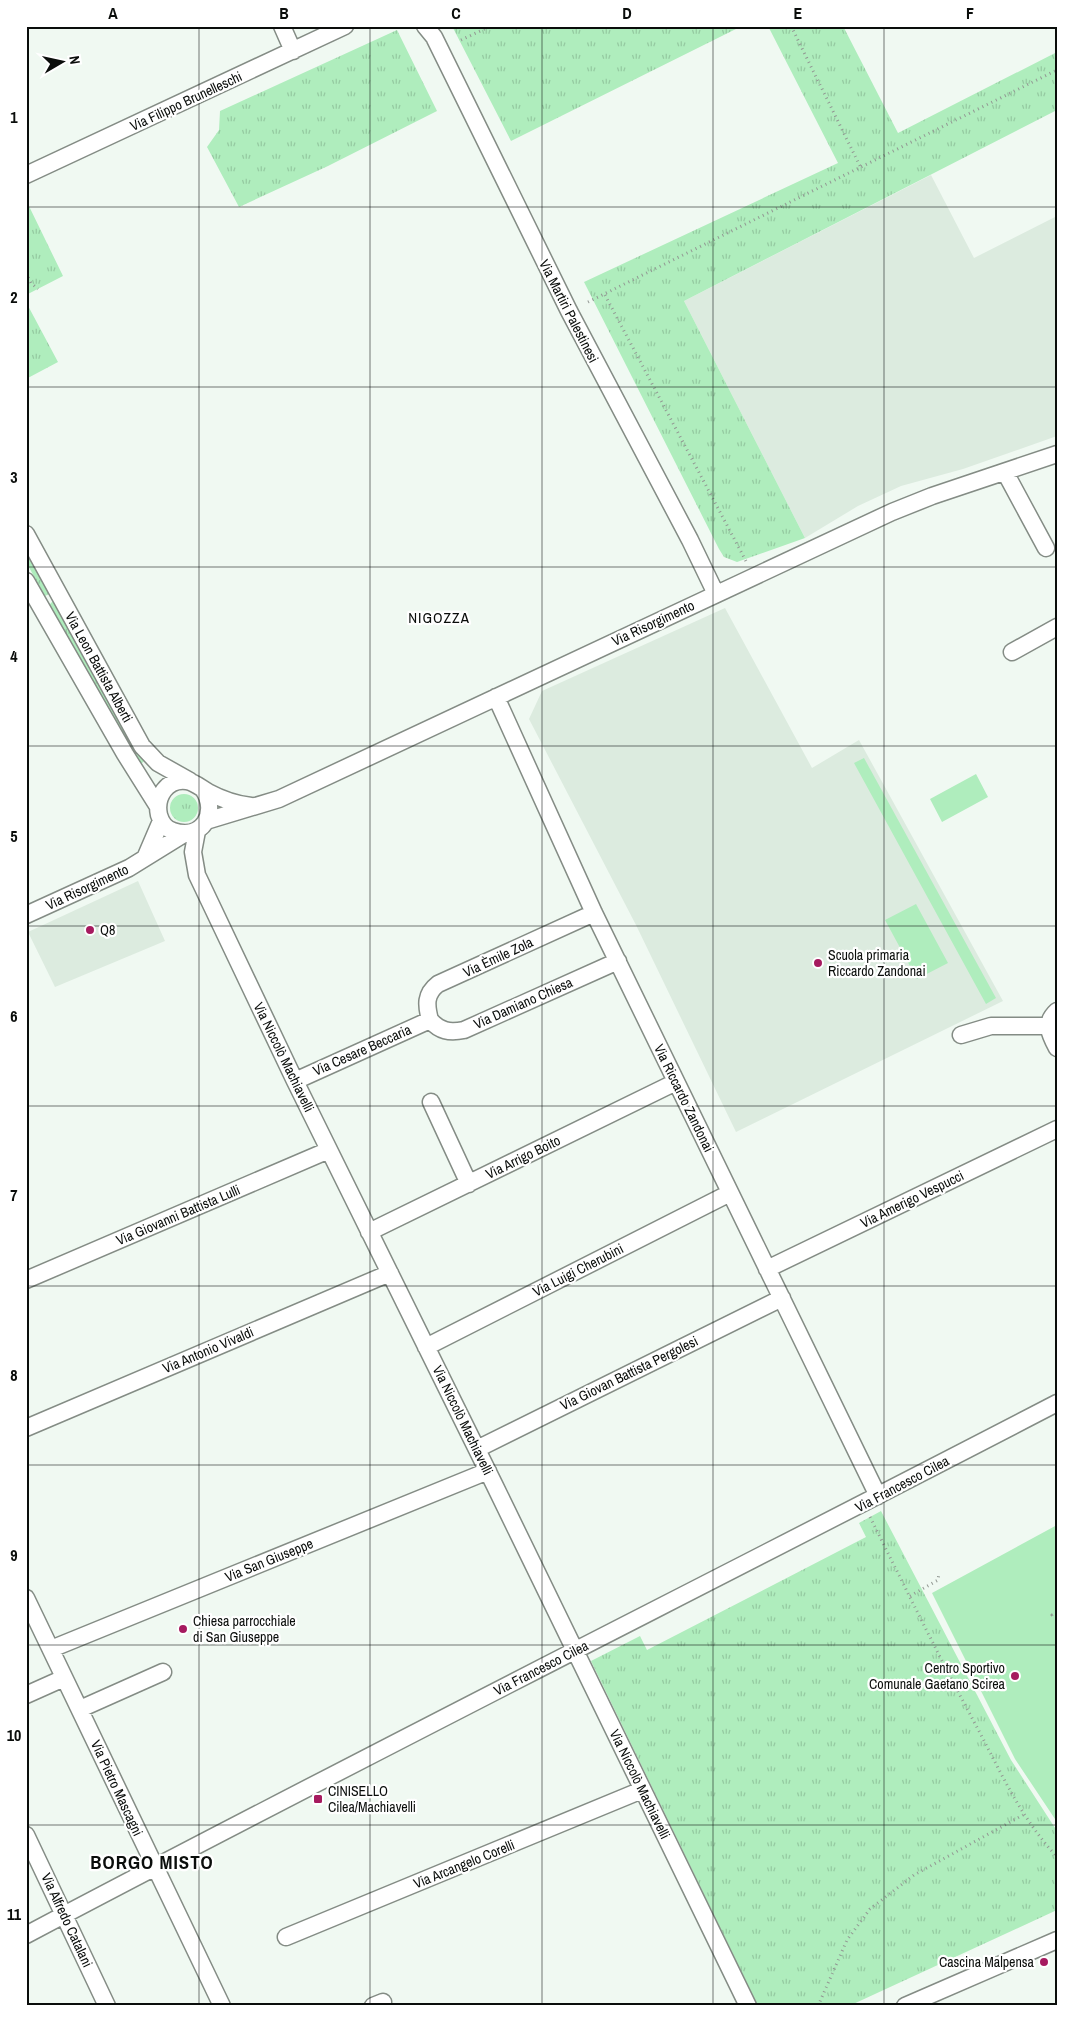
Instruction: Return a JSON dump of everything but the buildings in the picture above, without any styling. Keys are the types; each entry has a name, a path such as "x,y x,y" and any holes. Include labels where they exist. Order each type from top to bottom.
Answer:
{"street":[{"path":"282,26 293,51"},
{"name":"Via Filippo Brunelleschi","path":"26,175 345,26"},
{"name":"Via Martiri Palestinesi","path":"425,26 434,38 556,286 690,540 716,594"},
{"name":"Via Risorgimento","path":"26,915 129,868 146,856 196,828 278,799 892,512 932,496 1057,454"},
{"path":"1005,472 1046,548"},
{"name":"Via Leon Battista Alberti","path":"26,534 142,746 158,764 196,785"},
{"name":"Via Leon Battista Alberti","path":"26,581 159,813"},
{"path":"1012,652 1057,627"},
{"name":"Via Riccardo Zandonai","path":"496,696 594,913 782,1298 870,1500"},
{"path":"146,856 159,813 158,798 168,786 175,782 196,785 208,796 210,804 196,828 171,831 159,813"},
{"name":"Via Risorgimento","path":"196,785 221,799 242,805 255,806"},
{"name":"Via Niccolò Machiavelli","path":"196,828 194,852 197,875 295,1081 488,1470 748,2006"},
{"name":"Via Èmile Zola","path":"430,1020 427,1007 428,994 438,984 594,913"},
{"name":"Via Damiano Chiesa","path":"430,1020 442,1030 448,1032 464,1030 618,961"},
{"path":"1057,1011 1050,1019 1048,1026 1049,1033 1057,1048"},
{"name":"Via Cesare Beccaria","path":"295,1081 430,1020"},
{"path":"961,1035 991,1026 1048,1026"},
{"name":"Via Arrigo Boito","path":"369,1232 676,1082"},
{"path":"431,1102 469,1184"},
{"name":"Via Amerigo Vespucci","path":"767,1269 1057,1128"},
{"name":"Via Giovanni Battista Lulli","path":"26,1280 329,1150"},
{"name":"Via Luigi Cherubini","path":"426,1346 730,1193"},
{"name":"Via Antonio Vivaldi","path":"26,1428 390,1272"},
{"name":"Via Giovan Battista Pergolesi","path":"477,1448 782,1298"},
{"name":"Via Francesco Cilea","path":"26,1935 1057,1403"},
{"name":"Via San Giuseppe","path":"50,1649 488,1470"},
{"name":"Via Pietro Mascagni","path":"26,1598 222,2006"},
{"path":"80,1709 163,1672"},
{"path":"26,1695 64,1678"},
{"name":"Via Arcangelo Corelli","path":"286,1937 642,1790"},
{"name":"Via Alfredo Catalani","path":"26,1834 107,2006"},
{"path":"905,2006 1057,1940"}],"path":[{"path":"461,40 491,26"},
{"path":"791,26 861,168"},
{"path":"588,302 1057,70"},
{"path":"26,254 26,260"},
{"path":"26,272 31,283 38,289"},
{"path":"605,295 747,564"},
{"path":"870,1500 910,1596 1023,1815 1039,1838 1057,1858"},
{"path":"910,1596 938,1580 939,1573"},
{"path":"1057,1612 1052,1614 1057,1616"},
{"path":"818,2006 847,1940 870,1908 914,1875 1023,1815"}],"shaded area":[{"path":"931,175 974,258 1057,216 1057,436 963,469 901,486 858,506 805,538 684,301"},
{"path":"725,608 812,768 859,740 1003,1001 736,1132 636,925 529,719 542,691"},
{"path":"138,881 165,941 55,987 28,932"}],"green space":[{"path":"452,26 742,26 511,141"},
{"path":"768,26 843,26 898,133 1057,52 1057,110 684,301 805,538 737,562 724,557 719,549 584,282 838,163"},
{"path":"397,30 437,111 328,166 239,207 207,147 219,130 220,111"},
{"path":"26,200 63,276 26,295"},
{"path":"26,302 58,362 26,379"},
{"path":"26,548 51,593 45,596 26,562"},
{"path":"54,600 145,760 139,766 49,605"},
{"path":"864,758 996,998 986,1004 854,763"},
{"path":"976,774 988,797 942,822 930,799"},
{"path":"184,794 194,798 198,808 194,818 184,822 174,818 170,808 174,798"},
{"path":"916,904 948,963 917,979 885,920"},
{"path":"881,1511 1011,1760 1057,1831 1057,1910 849,2006 758,2006 591,1661 640,1636 647,1650 866,1537 859,1523"},
{"name":"Centro Sportivo Comunale Gaetano Scirea","path":"1057,1525 1057,1822 1015,1759 932,1593"}],"place":[{"name":"Q8","path":"90,930"},
{"name":"Scuola primaria Riccardo Zandonai","path":"818,963"},
{"name":"Chiesa parrocchiale di San Giuseppe","path":"183,1629"},
{"name":"Centro Sportivo Comunale Gaetano Scirea","path":"1015,1676"},
{"name":"CINISELLO Cilea/Machiavelli","path":"318,1799"},
{"name":"Cascina Malpensa","path":"1044,1962"}],"district":[{"name":"NIGOZZA","path":"439,618"},
{"name":"BORGO MISTO","path":"152,1862"}]}
